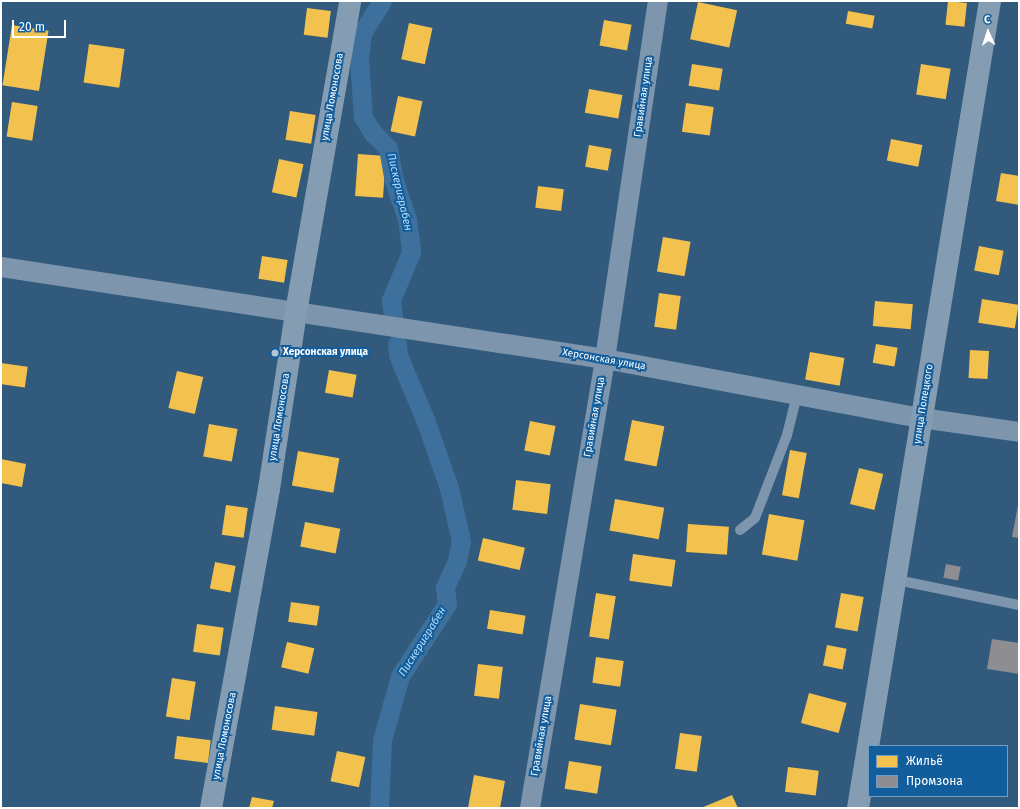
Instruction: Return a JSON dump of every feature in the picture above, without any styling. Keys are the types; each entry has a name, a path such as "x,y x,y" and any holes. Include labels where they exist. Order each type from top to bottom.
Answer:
{"street":[{"name":"улица Ломоносова","path":"211,808 265,512 296,312 350,1"},
{"name":"Гравийная улица","path":"530,808 605,359 658,1"},
{"name":"улица Полецкого","path":"869,745 897,580 921,418 990,1"},
{"name":"Херсонская улица","path":"1,267 605,359 921,418 1019,432"},
{"name":"улица Полецкого","path":"858,808 868,750"}],"lane":[{"path":"740,530 755,518 787,434 797,395"},
{"path":"897,580 1019,605"}],"building: Жильё":[{"path":"948,1 967,3 964,27 945,25"},
{"path":"698,2 737,10 729,47 690,39"},
{"path":"307,8 331,11 328,38 304,35"},
{"path":"848,11 875,16 872,28 846,24"},
{"path":"604,20 632,25 627,50 599,46"},
{"path":"409,23 432,28 425,64 401,59"},
{"path":"12,25 49,31 39,91 2,85"},
{"path":"89,44 125,49 119,88 84,83"},
{"path":"692,64 723,69 719,91 689,86"},
{"path":"921,64 951,69 946,99 916,95"},
{"path":"589,89 622,95 618,119 585,113"},
{"path":"398,96 422,101 415,136 391,131"},
{"path":"12,102 38,106 32,141 7,137"},
{"path":"686,103 714,107 710,136 682,132"},
{"path":"290,111 316,115 311,144 285,140"},
{"path":"891,139 922,145 918,167 887,161"},
{"path":"589,145 612,149 608,171 585,167"},
{"path":"358,154 386,156 383,198 355,196"},
{"path":"279,159 303,164 296,197 272,192"},
{"path":"1001,173 1019,176 1019,205 996,201"},
{"path":"538,186 564,189 561,211 535,208"},
{"path":"663,237 691,242 684,276 657,271"},
{"path":"979,246 1004,251 999,275 974,271"},
{"path":"262,256 288,260 284,283 258,279"},
{"path":"659,293 681,296 676,330 654,327"},
{"path":"982,299 1019,305 1015,328 978,323"},
{"path":"875,301 913,304 911,329 873,326"},
{"path":"876,344 898,348 894,367 873,363"},
{"path":"970,350 989,351 988,379 969,378"},
{"path":"810,352 844,358 840,386 805,380"},
{"path":"1,363 28,367 25,388 1,384"},
{"path":"329,370 357,375 353,398 325,393"},
{"path":"177,371 203,377 195,414 168,408"},
{"path":"632,420 664,426 657,467 624,460"},
{"path":"530,421 556,426 550,455 524,450"},
{"path":"209,424 238,429 232,462 203,456"},
{"path":"790,450 807,453 799,498 782,495"},
{"path":"298,451 339,458 333,493 292,485"},
{"path":"1,459 26,464 22,487 1,483"},
{"path":"859,468 883,474 874,510 850,504"},
{"path":"516,480 551,484 547,514 512,510"},
{"path":"615,499 664,508 659,539 609,531"},
{"path":"226,505 248,508 244,538 222,535"},
{"path":"769,514 804,520 797,561 762,554"},
{"path":"305,522 340,529 336,553 300,547"},
{"path":"688,524 729,527 727,555 686,552"},
{"path":"483,538 525,548 520,570 478,560"},
{"path":"633,554 676,560 672,587 629,581"},
{"path":"215,562 236,566 230,593 210,589"},
{"path":"596,593 616,596 609,640 589,636"},
{"path":"841,593 864,597 858,631 835,627"},
{"path":"291,602 320,606 317,626 288,622"},
{"path":"490,610 526,616 523,634 487,629"},
{"path":"197,624 224,628 220,655 193,652"},
{"path":"287,642 314,648 308,674 281,667"},
{"path":"827,645 847,649 843,669 823,666"},
{"path":"596,657 624,661 620,687 592,683"},
{"path":"478,664 503,667 499,699 474,696"},
{"path":"172,678 196,682 190,720 166,717"},
{"path":"809,693 847,703 839,733 801,723"},
{"path":"580,704 617,710 611,745 574,740"},
{"path":"275,706 318,712 314,736 272,730"},
{"path":"680,733 702,736 697,772 675,769"},
{"path":"177,736 211,740 208,763 174,759"},
{"path":"337,751 365,757 359,787 331,781"},
{"path":"569,761 602,766 597,794 565,789"},
{"path":"788,767 819,771 816,796 785,792"},
{"path":"474,775 505,781 500,808 468,808"},
{"path":"732,795 738,808 701,808"},
{"path":"252,797 274,801 272,808 249,808"}],"building: Промзона":[{"path":"1019,505 1019,538 1012,537"},
{"path":"946,564 961,567 958,581 943,578"},
{"path":"992,639 1019,643 1019,674 987,669"}],"waterway":[{"name":"Пискериграбен","path":"382,1 362,33 359,57 363,117 373,133 388,148 394,181 407,218 411,252 391,300 394,323"},
{"name":"Пискериграбен","path":"379,808 382,740 400,676 447,604 445,587 457,561 461,541 449,488 426,422 398,355 397,344"}],"place":[{"name":"Херсонская улица","path":"275,353"}]}
